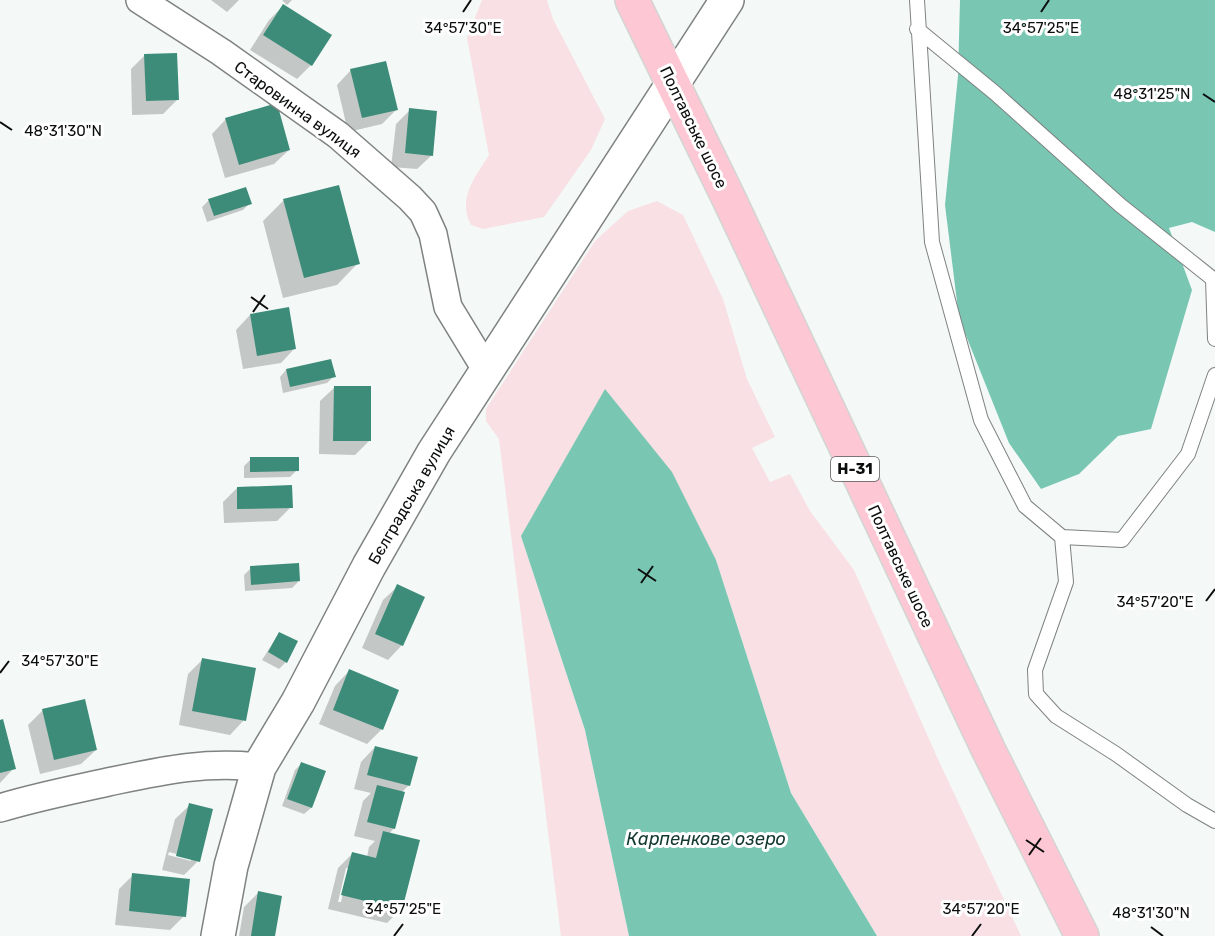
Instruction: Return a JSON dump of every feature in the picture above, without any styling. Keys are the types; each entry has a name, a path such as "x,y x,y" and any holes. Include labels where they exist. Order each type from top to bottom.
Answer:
{"main road":[{"name":"Полтавське шосе","path":"632,0 730,201 988,751 1082,936"}],"street":[{"name":"Старовинна вулиця","path":"140,0 221,52 338,135 423,212 433,234 448,307 487,370"},
{"name":"Бєлградська вулиця","path":"218,936 231,866 259,767 298,702 369,566 434,452 586,215 673,87 727,0"},
{"path":"0,808 35,798 183,766 224,763 259,767"}],"lane":[{"path":"917,0 916,28 932,242 981,420 1025,506 1062,537 1122,540 1188,453 1215,375"},
{"path":"916,28 995,93 1120,205 1213,279 1215,339"},
{"path":"1062,537 1066,582 1035,670 1036,694 1056,716 1215,821"}],"shaded area":[{"path":"482,0 547,0 553,19 605,119 591,150 544,217 483,229 471,225 466,206 470,188 489,155 467,38"},
{"path":"657,201 683,215 723,299 747,379 775,437 752,448 770,482 790,474 810,511 854,570 937,757 1021,936 877,936 791,793 716,560 521,536 585,730 629,936 561,936 499,439 486,421 486,409 595,241 628,211"}],"water":[{"path":"960,0 1215,0 1215,232 1192,222 1169,228 1192,290 1151,429 1118,436 1079,474 1041,489 1009,443 959,318 945,205 958,76"},
{"name":"Карпенкове озеро","path":"605,389 672,472 716,560 791,793 877,936 629,936 585,730 521,536"}],"building":[{"path":"283,4 332,35 312,66 263,35"},
{"path":"177,53 179,100 146,101 144,54"},
{"path":"386,61 398,110 362,118 350,69"},
{"path":"277,103 290,150 239,165 225,118"},
{"path":"409,108 437,111 433,156 405,153"},
{"path":"339,185 360,264 304,278 283,199"},
{"path":"246,187 252,204 214,216 208,199"},
{"path":"289,307 296,349 257,356 250,314"},
{"path":"331,359 336,377 290,387 286,369"},
{"path":"334,386 371,386 371,441 333,441"},
{"path":"250,457 299,457 299,471 250,472"},
{"path":"292,485 293,508 237,509 237,487"},
{"path":"299,563 300,581 251,585 250,566"},
{"path":"397,584 425,597 403,646 375,634"},
{"path":"279,632 298,641 287,663 268,652"},
{"path":"202,658 256,668 246,721 192,711"},
{"path":"349,669 399,690 383,730 333,710"},
{"path":"85,699 97,750 54,760 42,709"},
{"path":"3,719 16,769 0,773 0,720"},
{"path":"375,746 418,757 410,786 367,775"},
{"path":"301,762 326,771 312,808 287,799"},
{"path":"377,785 405,792 395,829 367,822"},
{"path":"189,803 213,809 200,862 176,856"},
{"path":"383,831 420,840 402,910 341,895 352,852 376,858"},
{"path":"132,873 190,879 186,917 129,911"},
{"path":"258,891 282,896 275,936 251,936"}]}
